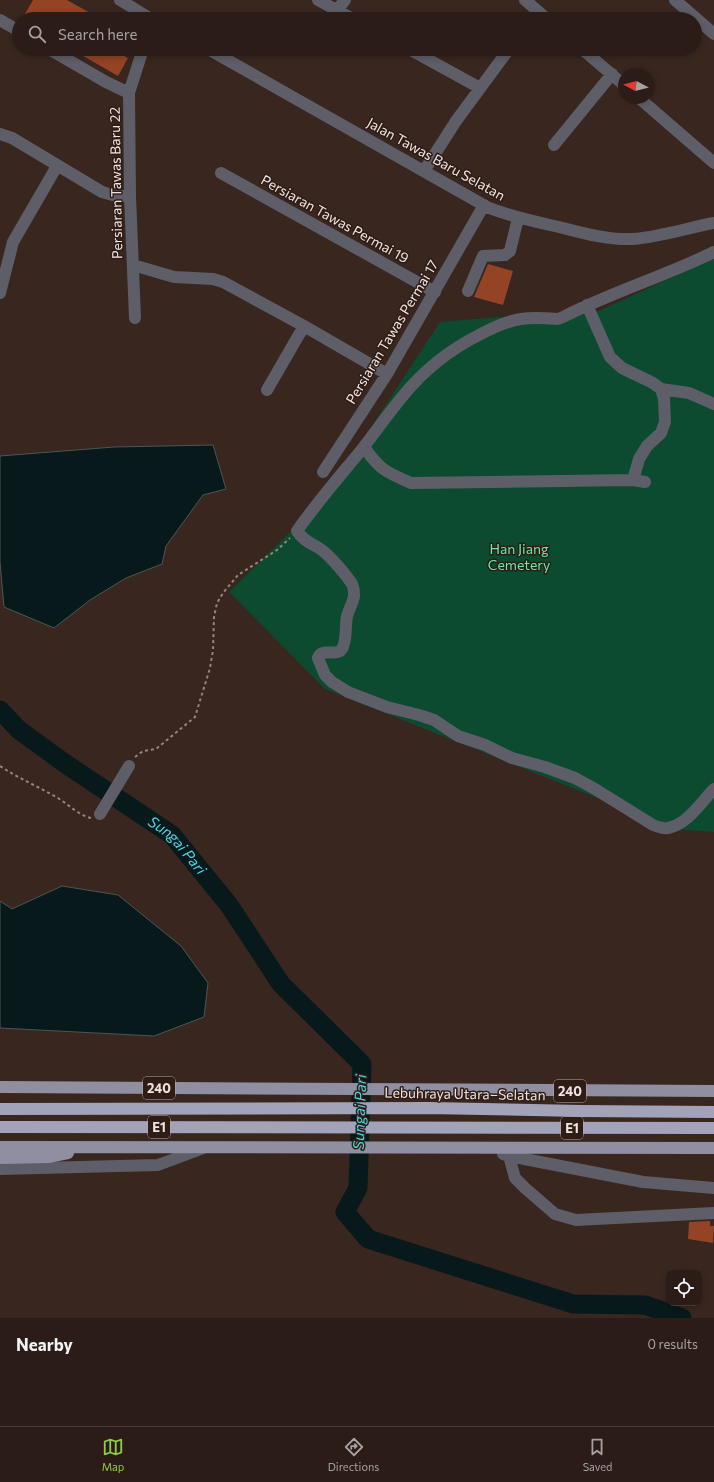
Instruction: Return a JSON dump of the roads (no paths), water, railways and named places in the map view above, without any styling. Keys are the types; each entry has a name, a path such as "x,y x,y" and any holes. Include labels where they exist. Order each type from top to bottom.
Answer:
{"highway":[{"name":"Lebuhraya Utara–Selatan","path":"0,1109 429,1108 714,1112"},
{"name":"E1","path":"0,1127 714,1128"}],"main road":[{"name":"240","path":"0,1087 714,1091"},
{"path":"0,1147 201,1149 317,1147 714,1148"},
{"path":"0,1158 48,1157 97,1148"}],"street":[{"path":"120,0 140,12"},
{"path":"318,0 341,12"},
{"path":"337,10 345,0"},
{"path":"525,0 532,12"},
{"path":"676,0 689,12"},
{"path":"0,20 12,27"},
{"path":"702,23 714,34"},
{"path":"61,56 106,82 130,93"},
{"name":"Persiaran Tawas Baru 22","path":"135,318 130,196 130,93 141,56"},
{"name":"Jalan Tawas Baru Selatan","path":"221,56 484,205 518,218 587,235 616,239 641,238 714,223"},
{"path":"422,56 480,88"},
{"path":"424,171 456,121 504,56"},
{"path":"590,56 618,80"},
{"path":"554,144 612,74"},
{"path":"646,104 714,163"},
{"path":"0,134 12,138 56,166 102,192 116,196 130,196"},
{"path":"0,293 13,242 56,166"},
{"name":"Persiaran Tawas Permai 19","path":"221,172 435,292"},
{"name":"Persiaran Tawas Permai 17","path":"323,472 387,374 484,205"},
{"path":"468,291 483,256 505,255 510,251 518,218"},
{"path":"714,252 659,277 609,295 558,319 523,318 511,321 492,328 462,344 442,358 402,397 364,447 314,507 297,531 304,540 319,548 330,558 352,584 354,589 354,597 347,617 342,649 337,653 322,653 318,658 325,674 339,687 352,694 387,707 434,720 458,736 485,745 512,758 545,767 575,778 658,827 668,828 684,820 714,789"},
{"path":"133,265 174,277 206,278 223,282 304,326 387,374"},
{"path":"587,305 610,357 622,368 653,383 661,390 664,399 665,422 661,433 638,459 633,480"},
{"path":"267,390 304,326"},
{"path":"661,390 689,393 714,404"},
{"path":"364,447 374,462 386,473 411,483 633,480 646,482"},
{"path":"100,814 129,766"},
{"path":"490,1148 509,1156 643,1182 714,1188"},
{"path":"0,1169 158,1165 201,1149"},
{"path":"509,1156 515,1178 555,1214 576,1220 714,1213"}],"waterway":[{"name":"Sungai Pari","path":"0,710 19,730 63,762 172,835 229,905 281,984 362,1064 358,1188 345,1212 368,1239 573,1304 645,1305 682,1318"}],"park label":[{"name":"Han Jiang Cemetery","path":"519,558"}]}
